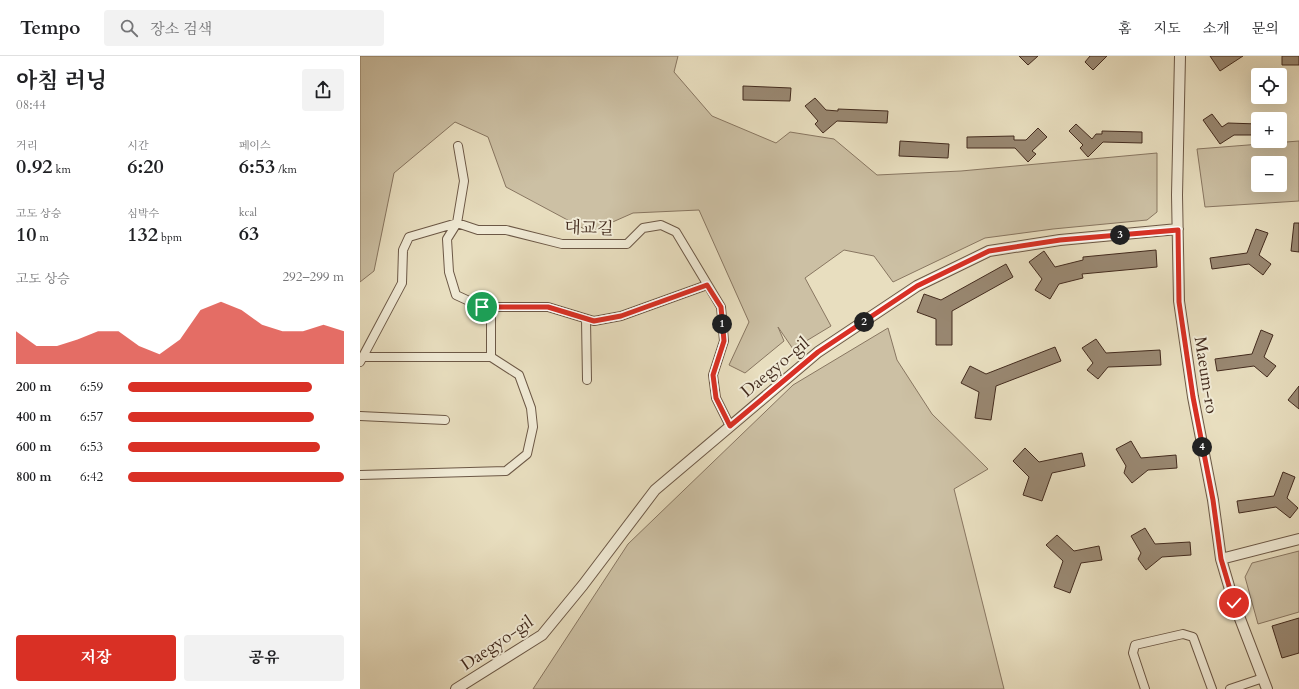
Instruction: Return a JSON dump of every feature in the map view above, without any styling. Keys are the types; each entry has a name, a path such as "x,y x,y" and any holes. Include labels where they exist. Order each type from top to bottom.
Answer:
{"street":[{"name":"Maeum-ro","path":"1180,56 1178,230 1179,302 1193,397 1213,500 1221,559 1234,603 1267,689"},
{"path":"458,146 464,181 457,223 447,240 449,272 456,295 482,307 548,307 594,321 621,316 707,285"},
{"path":"360,475 506,472 527,454 533,426 531,408 519,375 491,357 361,359 402,283 403,250 409,237 457,223"},
{"name":"대교길","path":"457,223 478,230 506,230 569,244 627,244 643,228 661,225 676,232 721,307 724,341 713,375 716,398 730,426"},
{"name":"Daegyo-gil","path":"456,689 542,635 583,585 655,490 818,352 917,286 989,251 1060,240 1178,230"},
{"path":"491,307 491,357"},
{"path":"586,319 587,380"},
{"path":"360,416 445,420"},
{"path":"1221,559 1299,539"},
{"path":"1145,689 1133,653 1135,645 1183,634 1193,637 1212,689"},
{"path":"1230,689 1263,678"}],"shaded area":[{"path":"360,56 678,56 674,72 712,116 776,143 790,132 834,139 877,175 961,171 1157,153 1157,212 1147,220 1053,229 985,238 893,282 874,256 844,250 805,278 831,326 793,349 778,327 784,341 745,373 729,365 749,322 699,210 633,213 590,232 506,187 488,137 455,122 394,173 374,271 360,282"},
{"path":"1299,141 1299,201 1205,207 1197,149 1251,145 1251,148 1287,148 1287,142"},
{"path":"888,328 897,360 932,414 988,469 954,489 1004,689 533,689 628,544 793,385"},
{"path":"1299,551 1299,612 1258,624 1245,577 1252,563"}],"building":[{"path":"1019,56 1038,56 1028,65"},
{"path":"1090,56 1107,56 1093,70 1085,62"},
{"path":"1210,56 1243,56 1220,71"},
{"path":"1282,56 1299,56 1299,65 1282,65"},
{"path":"743,86 791,88 790,101 743,100"},
{"path":"815,98 826,110 888,111 887,123 837,121 823,133 815,124 818,121 805,106"},
{"path":"1212,114 1222,127 1228,123 1251,124 1251,135 1234,135 1220,144 1203,120"},
{"path":"1076,124 1092,139 1096,134 1102,134 1102,131 1142,132 1142,143 1103,142 1088,157 1080,148 1083,145 1069,131"},
{"path":"1038,128 1047,137 1032,151 1036,154 1028,162 1015,148 967,148 967,137 1014,136 1014,140 1026,140"},
{"path":"900,141 949,144 948,158 899,156"},
{"path":"1294,223 1299,223 1299,252 1291,251"},
{"path":"1256,229 1268,233 1259,255 1271,264 1263,275 1249,264 1212,269 1210,258 1247,253"},
{"path":"1156,250 1157,267 1082,274 1083,278 1059,284 1050,299 1035,290 1042,279 1029,262 1044,251 1055,267 1083,260 1083,257"},
{"path":"1006,264 1013,277 952,311 952,345 936,345 936,319 917,312 924,294 941,300"},
{"path":"1261,330 1273,335 1264,357 1276,366 1267,377 1254,366 1217,371 1215,359 1252,354"},
{"path":"1096,339 1106,353 1160,350 1161,365 1108,367 1098,379 1087,370 1093,363 1082,348"},
{"path":"1055,347 1061,361 996,386 991,420 975,418 979,392 961,383 970,366 986,374"},
{"path":"1299,386 1299,409 1288,400"},
{"path":"1131,441 1141,458 1176,455 1177,468 1148,470 1132,483 1124,473 1126,466 1116,449"},
{"path":"1025,448 1039,462 1082,453 1085,466 1052,473 1042,501 1023,495 1029,477 1013,461"},
{"path":"1283,472 1295,477 1287,498 1298,508 1290,518 1276,507 1239,513 1237,501 1274,496"},
{"path":"1145,528 1155,544 1190,542 1191,555 1162,557 1146,570 1138,559 1141,553 1131,536"},
{"path":"1057,535 1074,551 1099,546 1102,560 1081,563 1070,593 1054,587 1063,561 1046,545"},
{"path":"1299,618 1299,653 1282,658 1272,626"}],"route":[{"path":"482,307 548,307 594,321 621,316 707,285 721,307 724,341 713,375 716,398 730,426 818,352 917,286 989,251 1060,240 1178,230 1179,302 1193,397 1213,500 1221,559 1234,603"}]}
